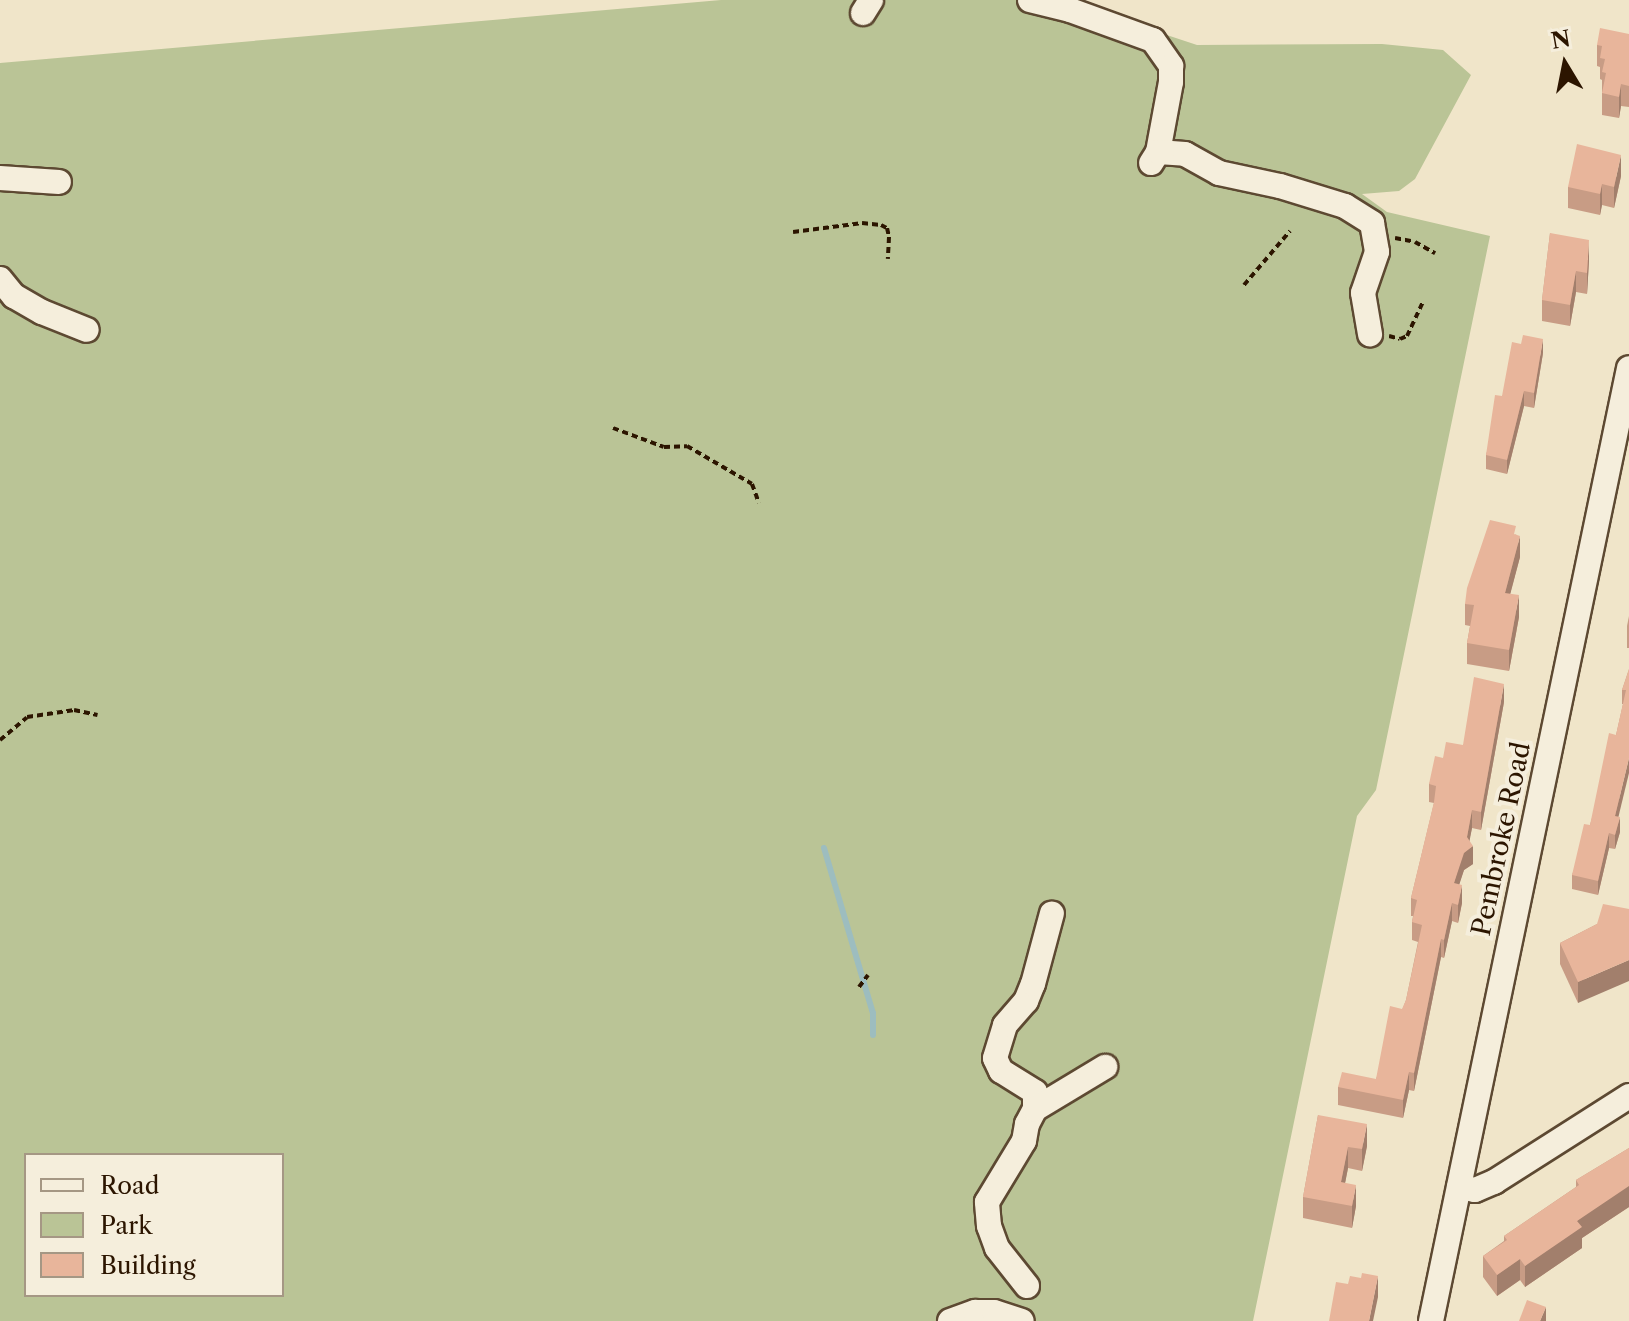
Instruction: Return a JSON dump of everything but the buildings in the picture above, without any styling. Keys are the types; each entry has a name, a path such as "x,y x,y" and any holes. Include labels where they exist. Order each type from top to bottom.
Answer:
{"street":[{"path":"1030,0 1070,10 1153,40 1171,66 1154,159 1185,154 1219,173 1280,186 1345,206 1372,223 1377,252 1363,293 1369,327"},
{"path":"0,178 59,182"},
{"path":"0,279 14,296 42,312 87,330"},
{"name":"Pembroke Road","path":"1431,1321 1629,368"},
{"path":"1027,1286 997,1248 989,1226 987,1202 1024,1141 1027,1124 1035,1109 1035,1092 1001,1071 995,1058 1005,1025 1026,1001 1033,984 1052,913"},
{"path":"1035,1109 1105,1067"},
{"path":"1459,1187 1475,1190 1494,1182 1629,1096"},
{"path":"950,1321 975,1312 994,1312 1022,1321"}],"path":[{"path":"793,232 862,223 881,225 887,228 889,237 888,259"},
{"path":"1244,285 1290,231"},
{"path":"1377,238 1415,242 1435,253"},
{"path":"1369,327 1400,339 1407,336 1423,302"},
{"path":"613,428 664,447 687,446 752,484 759,503"},
{"path":"0,740 27,717 74,710 97,715"},
{"path":"859,987 868,975"}],"green space":[{"path":"721,0 1061,0 1197,45 1382,44 1443,50 1471,75 1415,179 1399,191 1362,194 1387,212 1490,236 1376,790 1357,816 1253,1321 0,1321 0,63"}],"waterway":[{"path":"824,848 873,1013 873,1035"}]}
